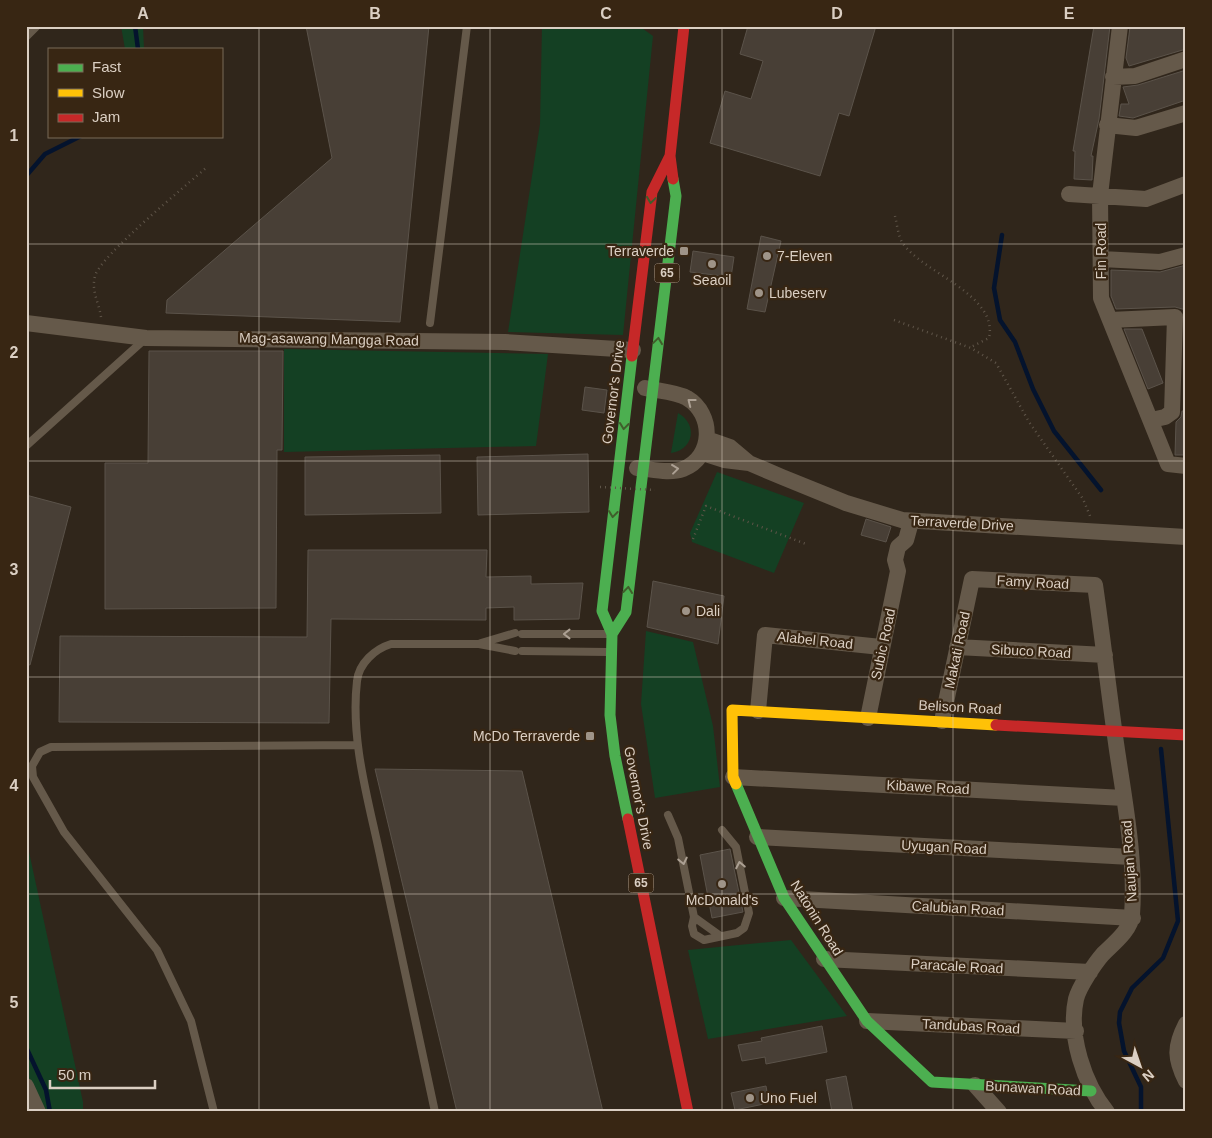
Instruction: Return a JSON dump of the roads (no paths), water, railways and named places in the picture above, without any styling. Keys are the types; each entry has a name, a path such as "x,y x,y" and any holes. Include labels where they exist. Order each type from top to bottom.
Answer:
{"main road":[{"name":"Governor's Drive","path":"612,634 626,612 651,390 676,196 670,156 684,26"},
{"name":"Governor's Drive","path":"670,156 652,192 602,611 612,634 610,715 615,756 688,1112"},
{"name":"Belison Road","path":"732,710 1186,735"},
{"name":"Natonin Road","path":"732,710 733,777 784,898 866,1021 932,1082"},
{"name":"Bunawan Road","path":"932,1082 1091,1090"}],"street":[{"name":"Fin Road","path":"1120,26 1100,196 1101,298 1168,464 1186,466"},
{"path":"1113,77 1135,76 1186,59"},
{"path":"1107,125 1136,128 1186,113"},
{"path":"1069,194 1146,199 1186,184"},
{"path":"1101,259 1160,262 1186,254"},
{"path":"1110,320 1175,317 1172,412 1165,417 1151,420"},
{"name":"Mag-asawang Mangga Road","path":"26,323 146,338 496,342 633,350"},
{"path":"619,466 674,471 685,468 704,446 707,426 703,414 685,396 628,385"},
{"name":"Terraverde Drive","path":"704,446 730,447 749,463 846,503 910,522 1186,537"},
{"name":"Subic Road","path":"868,718 898,571 906,562 910,549 906,540 910,522"},
{"name":"Famy Road","path":"972,579 1095,586"},
{"name":"Makati Road","path":"942,722 972,579"},
{"name":"Naujan Road","path":"1095,586 1131,857 1132,918 1120,937 1102,955 1090,972 1076,998 1076,1031 1079,1058 1091,1090 1107,1112"},
{"name":"Alabel Road","path":"758,711 765,635 882,647"},
{"name":"Sibuco Road","path":"957,648 1105,655"},
{"name":"Kibawe Road","path":"733,777 1124,798"},
{"name":"Uyugan Road","path":"757,837 1131,857"},
{"name":"Calubian Road","path":"784,898 1132,918"},
{"name":"Paracale Road","path":"824,959 1090,972"},
{"name":"Tandubas Road","path":"866,1021 1076,1031"},
{"path":"1184,1032 1177,1062 1186,1081"},
{"name":"Bunawan Road","path":"975,1085 998,1112"},
{"path":"26,1086 38,1112"}],"lane":[{"path":"26,37 37,26"},
{"path":"430,323 467,26"},
{"path":"26,446 146,338"},
{"path":"479,644 518,634 612,634"},
{"path":"435,1112 357,745 357,680 362,665 376,651 391,644 479,644 519,651 611,652"},
{"path":"214,1112 191,1021 157,950 64,832 33,777 32,766 40,752 51,747 357,745"},
{"path":"668,815 678,838 694,917 692,926 694,934 704,940 720,935 737,933 744,928 749,913 736,847 722,830"},
{"path":"694,917 720,935"}],"waterway":[{"path":"135,26 138,48"},
{"path":"26,176 45,154 77,138"},
{"path":"1002,235 994,288 1000,320 1015,342 1033,389 1054,431 1101,490"},
{"path":"1141,1112 1141,1087 1124,1051 1119,1023 1120,1012 1132,988 1163,958 1178,921 1161,749"},
{"path":"26,1047 46,1090 50,1112"}],"place":[{"name":"Terraverde","path":"684,251"},
{"name":"7-Eleven","path":"767,256"},
{"name":"Seaoil","path":"712,264"},
{"name":"Lubeserv","path":"759,293"},
{"name":"Dali","path":"686,611"},
{"name":"McDo Terraverde","path":"590,736"},
{"name":"McDonald's","path":"722,884"},
{"name":"Uno Fuel","path":"750,1098"}]}
